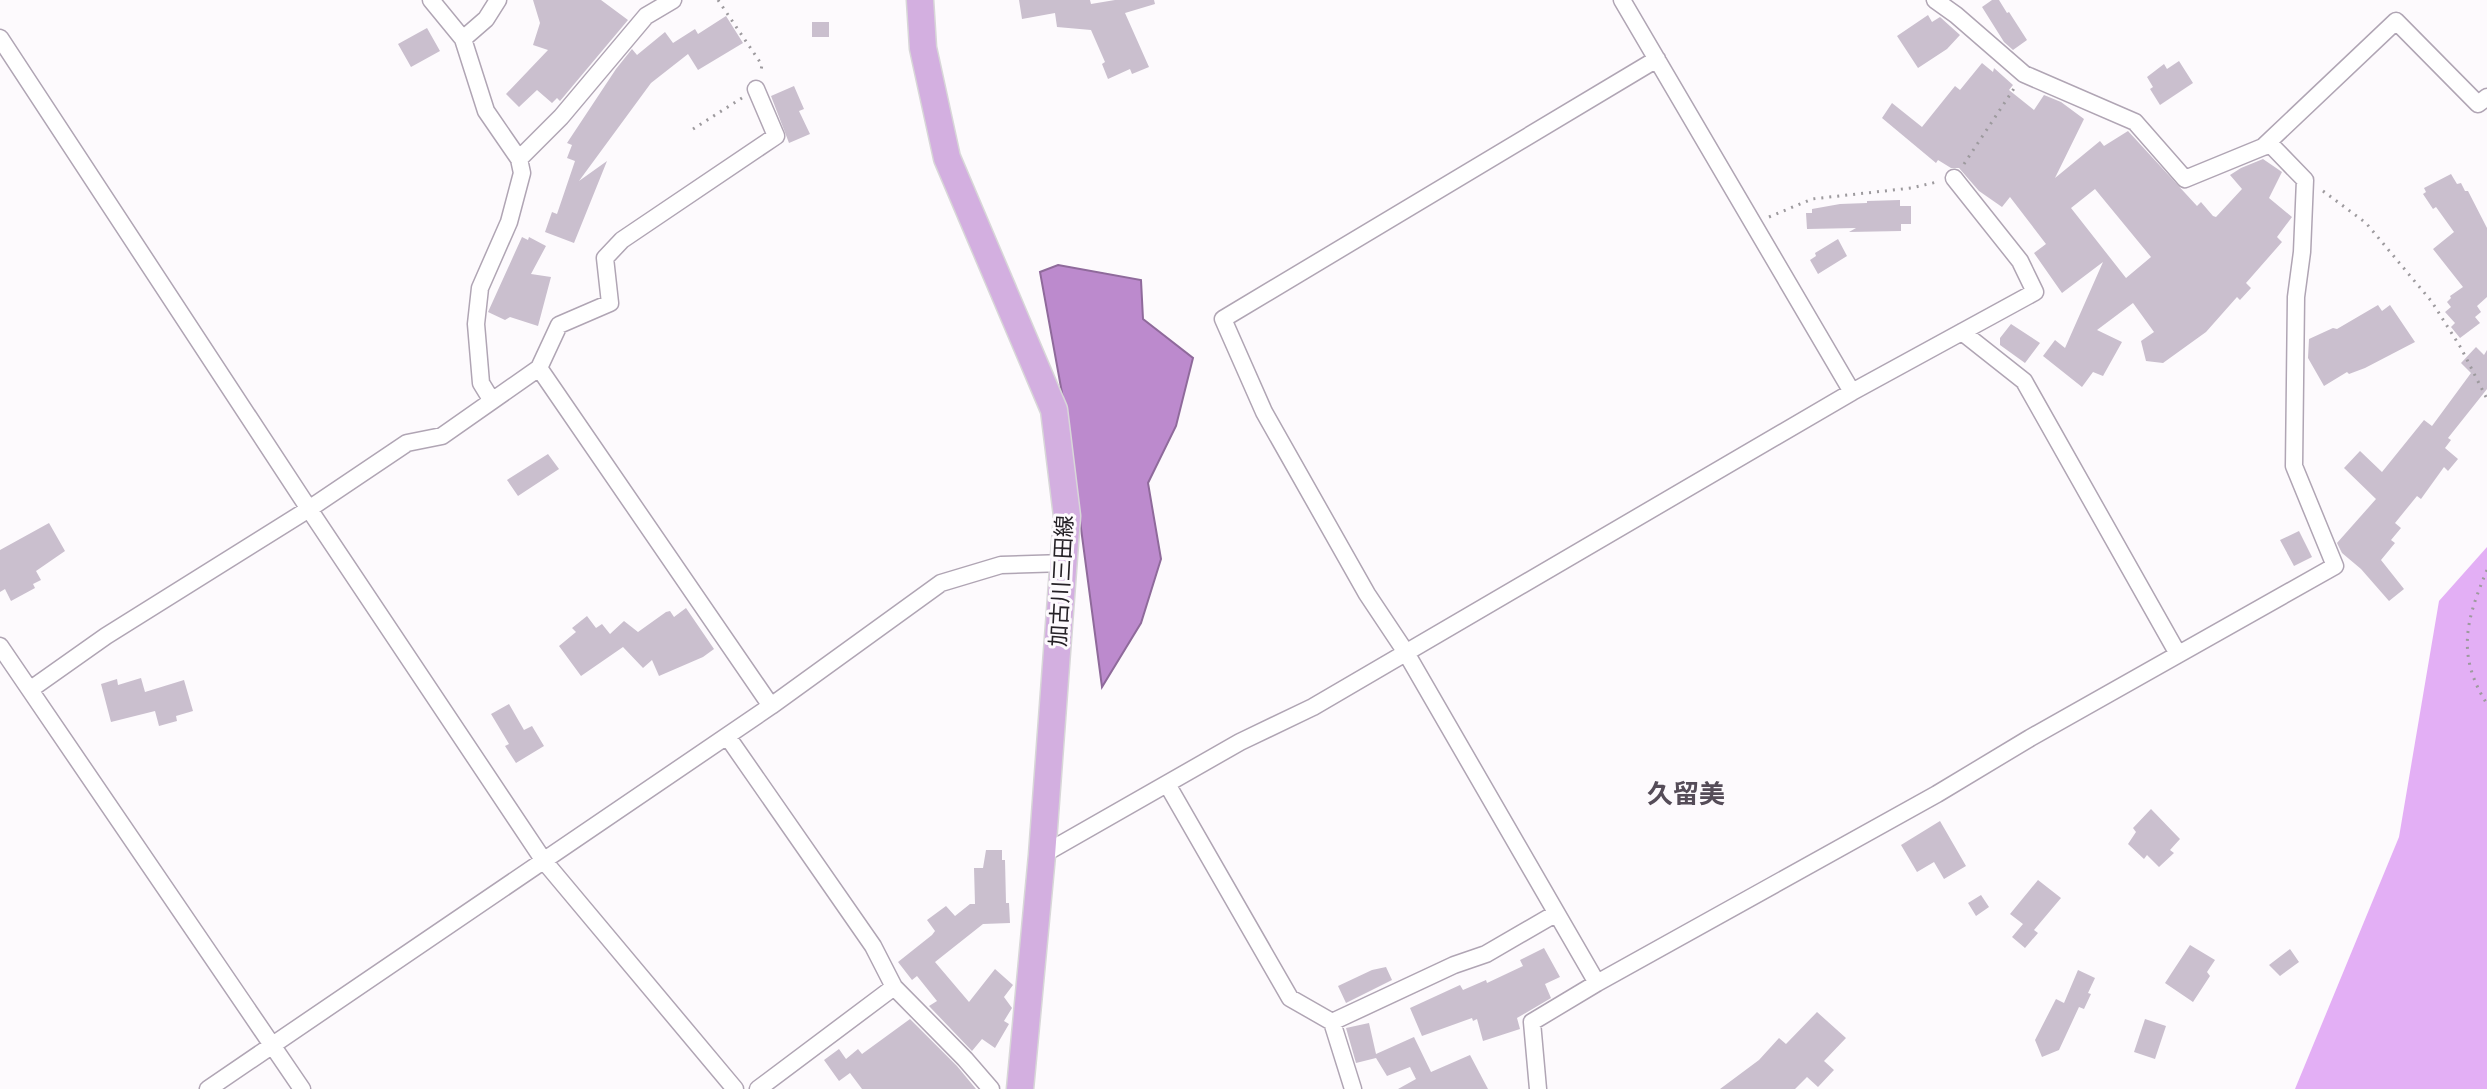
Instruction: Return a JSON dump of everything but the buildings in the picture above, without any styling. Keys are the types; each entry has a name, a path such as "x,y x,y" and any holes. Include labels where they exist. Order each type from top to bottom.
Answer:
{"main road":[{"name":"加古川三田線","path":"920,0 923,48 947,158 1054,410 1067,516 1042,855 1020,1089"}],"street":[{"path":"431,0 463,39 486,111 519,159 522,173 509,222 480,288 476,324 481,383 492,401"},
{"path":"463,39 486,19 498,0"},
{"path":"519,159 561,117 646,16 673,0"},
{"path":"1622,0 1852,392"},
{"path":"1538,1089 1532,1022 2335,566 2294,466 2296,297 2302,252 2305,180 2271,145 2185,179 2135,122 2024,74 1935,0"},
{"path":"2263,147 2396,21 2478,104 2487,97"},
{"path":"0,38 544,861 735,1089"},
{"path":"1597,983 1405,651 1367,594 1264,412 1223,319 1657,59"},
{"path":"31,689 106,636 309,509 407,443 442,436 539,368 559,325 610,303 605,258 622,240 776,136 756,89"},
{"path":"1042,855 1240,742 1313,707 1852,392 2035,292 2020,261 1954,178"},
{"path":"1962,332 2024,381 2178,654"},
{"path":"539,368 771,706"},
{"path":"208,1089 771,706 941,583 1001,565 1065,563"},
{"path":"0,646 302,1089"},
{"path":"727,736 873,946 894,987 991,1089"},
{"path":"1167,784 1290,998 1332,1022 1353,1089"},
{"path":"1332,1022 1454,965 1486,954 1555,914"},
{"path":"758,1089 894,987"}],"path":[{"path":"693,129 756,89 762,65 718,0"},
{"path":"1753,224 1812,199 1911,188 1954,178 2024,74"},
{"path":"2305,180 2341,202 2366,223 2432,302 2461,348 2487,399"},
{"path":"2487,570 2470,611 2467,660 2475,686 2487,704"}],"shaded area":[{"path":"1058,265 1141,280 1143,319 1193,358 1176,426 1148,483 1161,559 1141,623 1102,687 1066,415 1040,272"},
{"path":"2487,547 2487,1089 2295,1089 2399,837 2439,601"}],"district":[{"name":"久留美","path":"1686,793"}]}
